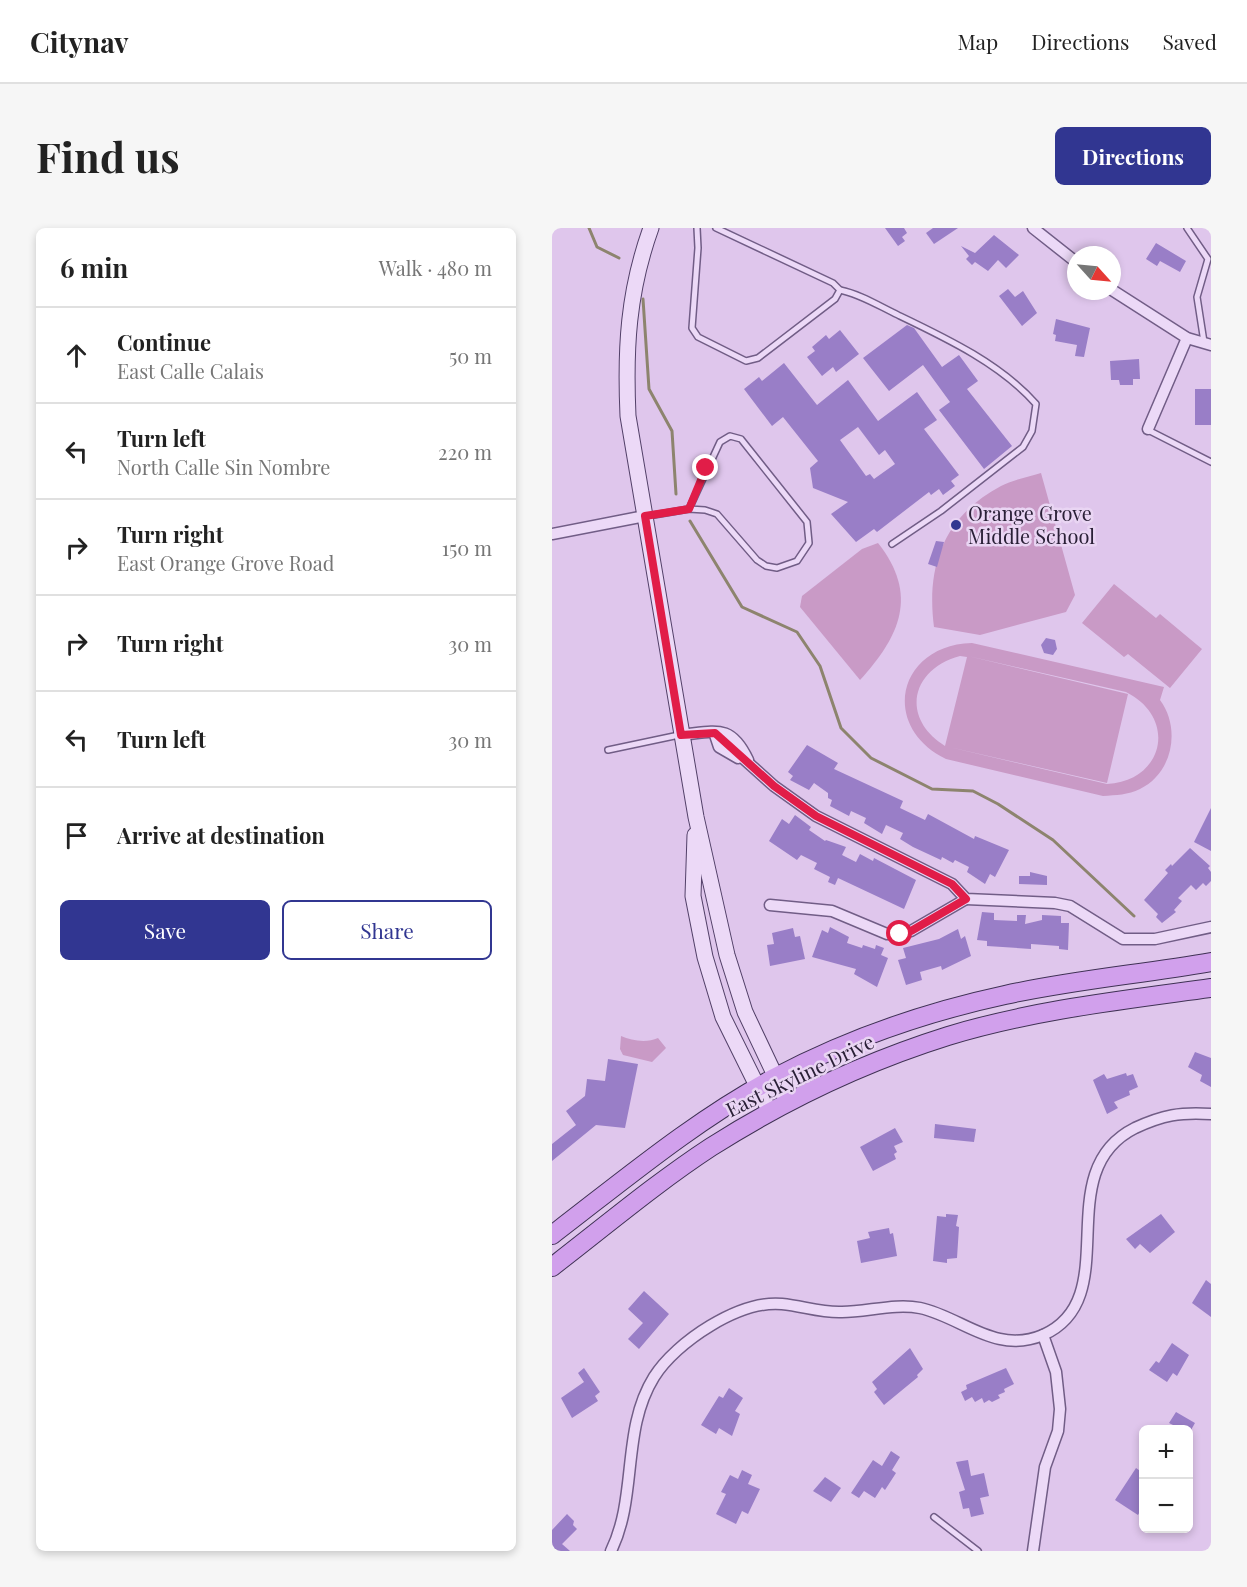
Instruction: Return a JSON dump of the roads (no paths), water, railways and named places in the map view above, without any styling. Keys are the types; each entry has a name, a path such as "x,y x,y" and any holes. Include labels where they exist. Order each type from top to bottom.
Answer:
{"main road":[{"path":"651,228 632,287 626,356 628,416 696,817 733,978 745,1012 788,1102"},
{"path":"696,817 693,896 705,957 723,1017 770,1112"},
{"name":"East Skyline Drive","path":"552,1235 695,1126 775,1078 847,1045 901,1024 1006,995 1211,962"},
{"name":"East Skyline Drive","path":"552,1267 709,1149 788,1102 841,1076 950,1035 1034,1016 1211,988"}],"street":[{"path":"1033,228 1067,255"},
{"path":"1121,296 1186,338 1208,344"},
{"path":"1148,429 1186,338"},
{"path":"555,535 645,516"},
{"path":"681,735 721,732 735,737 750,763 774,786 816,816 952,884 966,899"},
{"path":"715,733 719,747 724,752 750,763"},
{"path":"770,905 832,911 887,934 911,931 966,899 1055,903 1070,906 1124,939 1155,939 1211,927"},
{"path":"611,1551 627,1504 631,1446 644,1395 669,1357 704,1328 755,1307 781,1304 822,1313 919,1308 940,1315 974,1333 996,1339 1019,1340 1043,1335 1064,1320 1075,1305 1084,1280 1089,1193 1096,1167 1109,1146 1127,1133 1155,1119 1183,1112 1211,1114"},
{"path":"1033,1551 1045,1467 1058,1431 1060,1409 1056,1372 1043,1335"}],"lane":[{"path":"697,228 698,248 692,328 698,337 746,361 758,358 835,299 840,290"},
{"path":"716,228 833,283 840,290 850,292 978,356 1023,390 1036,404 1032,431 1023,447 941,511 892,544"},
{"path":"1186,228 1208,259 1197,297 1208,344"},
{"path":"1148,429 1211,462"},
{"path":"645,516 689,509 705,510 717,514 757,560 766,566 777,568 797,561 809,543 807,522 741,439 730,436 720,442 689,509"},
{"path":"608,750 681,735"},
{"path":"934,1517 978,1551"}],"waterway":[{"path":"589,228 597,247 619,258"},
{"path":"643,299 649,389 672,431 676,494"},
{"path":"690,521 742,607 797,632 820,666 841,728 871,758 932,789 973,791 998,804 1053,840 1134,916"}],"place":[{"name":"Orange Grove Middle School","path":"956,525"}]}
